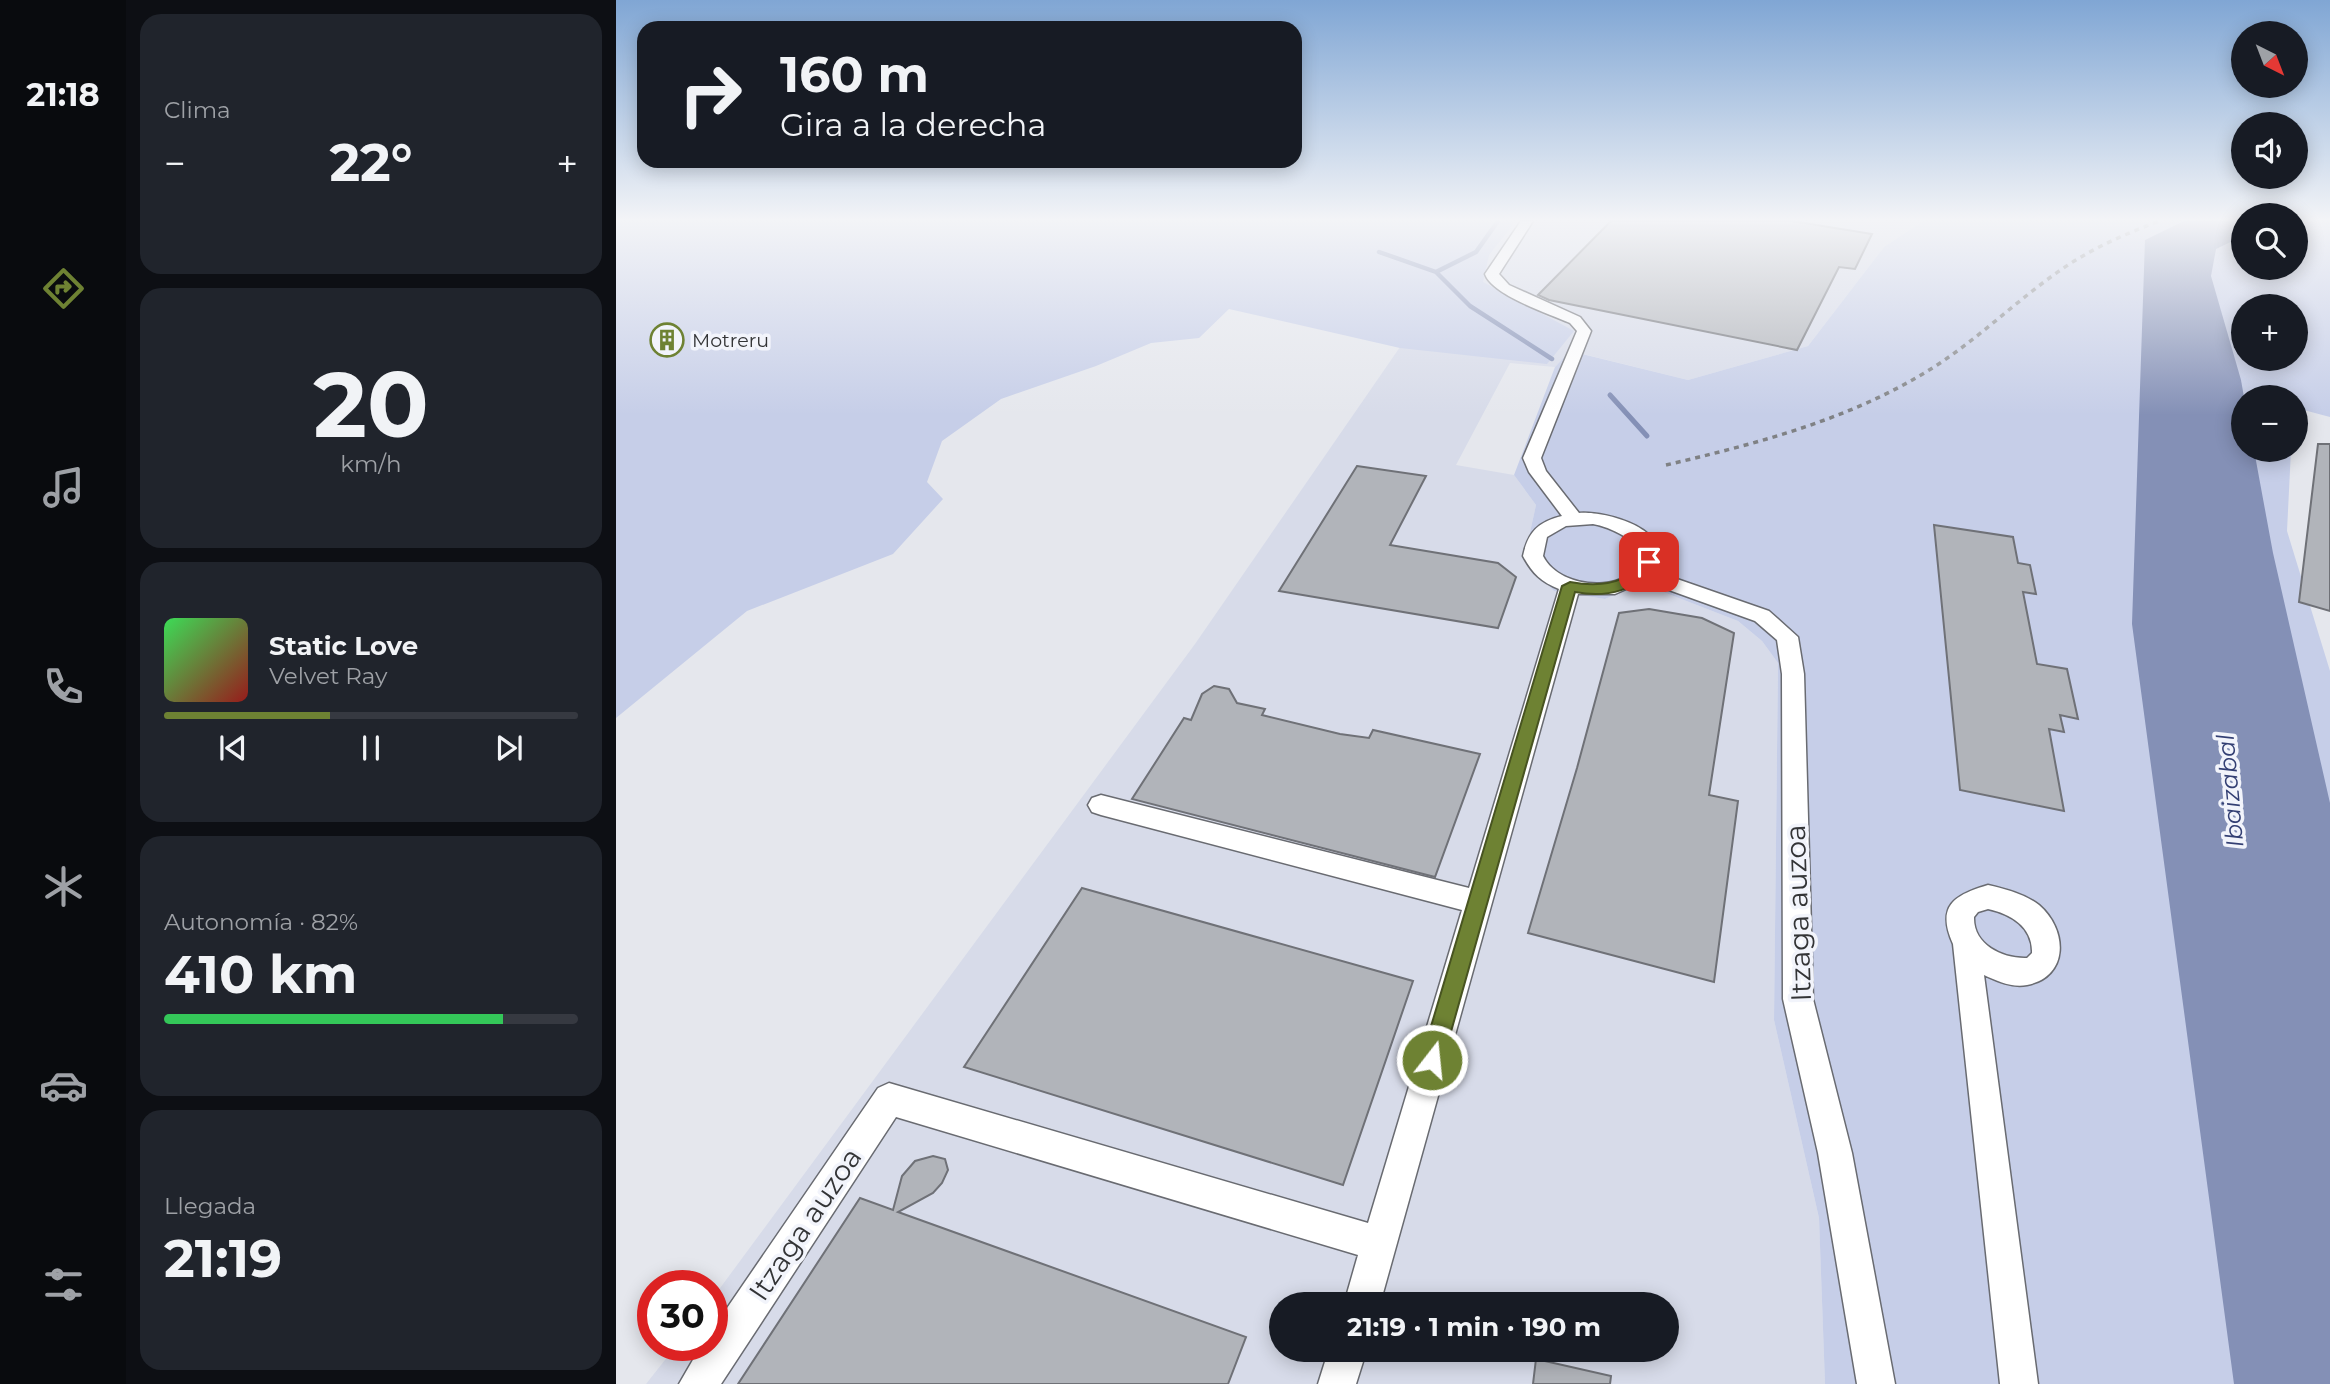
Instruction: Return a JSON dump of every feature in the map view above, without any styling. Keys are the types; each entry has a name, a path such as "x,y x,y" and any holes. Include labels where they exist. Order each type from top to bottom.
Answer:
{"street":[{"path":"1501,286 1576,320 1584,331 1532,458 1538,472 1574,519"},
{"path":"1574,519 1612,521 1629,528 1641,538 1648,550 1649,562 1643,573 1619,587 1586,590 1570,586 1542,570 1534,560 1533,548 1536,538 1545,529 1574,519"},
{"name":"Itzaga auzoa","path":"1643,573 1762,616 1787,637 1793,674 1798,999 1835,1153 1876,1384"},
{"path":"1366,1292 1476,902 1570,586"},
{"path":"1101,805 1476,902"},
{"path":"1966,946 2020,1384"},
{"name":"Itzaga auzoa","path":"698,1384 889,1100 1380,1244"},
{"path":"1337,1384 1344,1362"}],"shaded area":[{"path":"616,286 1490,286 1574,331 1547,364 1400,348 1229,309 1199,338 1151,343 1096,366 1001,399 942,441 927,482 943,499 893,554 747,611 616,718"},
{"path":"1442,286 1854,286 1808,346 1688,380 1571,351 1555,367 1510,363 1456,465 1514,475 1536,505 1525,555 1529,566 1554,591 1605,599 1626,590 1653,588 1738,621 1762,641 1778,663 1774,1020 1819,1218 1825,1384 646,1384 664,1361 728,1361 728,1277 1195,644"},
{"path":"1854,286 2330,286 2330,417 2308,411 2308,385 2231,385 2231,462 2290,462 2287,531 2330,671 2330,1384 1825,1384 1819,1218 1774,1020 1778,663 1762,641 1738,621 1653,588 1626,590 1605,599 1554,591 1529,566 1525,555 1536,505 1514,475 1555,367 1570,351 1688,380 1808,346"}],"water":[{"name":"Ibaizabal","path":"2143,286 2214,286 2231,345 2231,371 2238,371 2242,385 2231,385 2231,462 2256,462 2273,553 2330,803 2330,1384 2234,1384 2132,624"}],"building":[{"path":"1547,286 1830,286 1797,350 1549,300 1538,295"},
{"path":"2318,444 2330,444 2330,611 2299,602"},
{"path":"1357,466 1426,476 1390,545 1498,563 1516,577 1498,628 1279,591"},
{"path":"1934,525 2013,537 2018,563 2030,565 2036,594 2023,592 2037,664 2067,669 2078,719 2060,715 2064,732 2049,729 2064,811 1960,790"},
{"path":"1649,609 1702,618 1734,633 1709,795 1738,801 1714,982 1528,933 1619,613"},
{"path":"1214,686 1229,689 1237,703 1265,709 1262,715 1340,734 1369,738 1373,730 1480,754 1435,877 1132,799 1184,718 1191,720 1202,694"},
{"path":"1082,888 1413,981 1343,1185 964,1067"},
{"path":"933,1156 945,1159 948,1170 942,1183 933,1193 898,1212 1246,1337 1228,1384 738,1384 860,1198 893,1210 902,1176 915,1161"},
{"path":"1536,1362 1549,1362 1611,1376 1610,1384 1533,1384"}],"waterway":[{"path":"1450,286 1470,306 1552,359"},
{"path":"1610,395 1647,436"}],"railway":[{"path":"1666,465 1770,438 1871,401 1934,367 2040,286"}],"place":[{"name":"Motreru","path":"667,340"}],"route":[{"path":"1432,1060 1570,586 1586,590 1619,587 1643,573 1649,562"}]}
